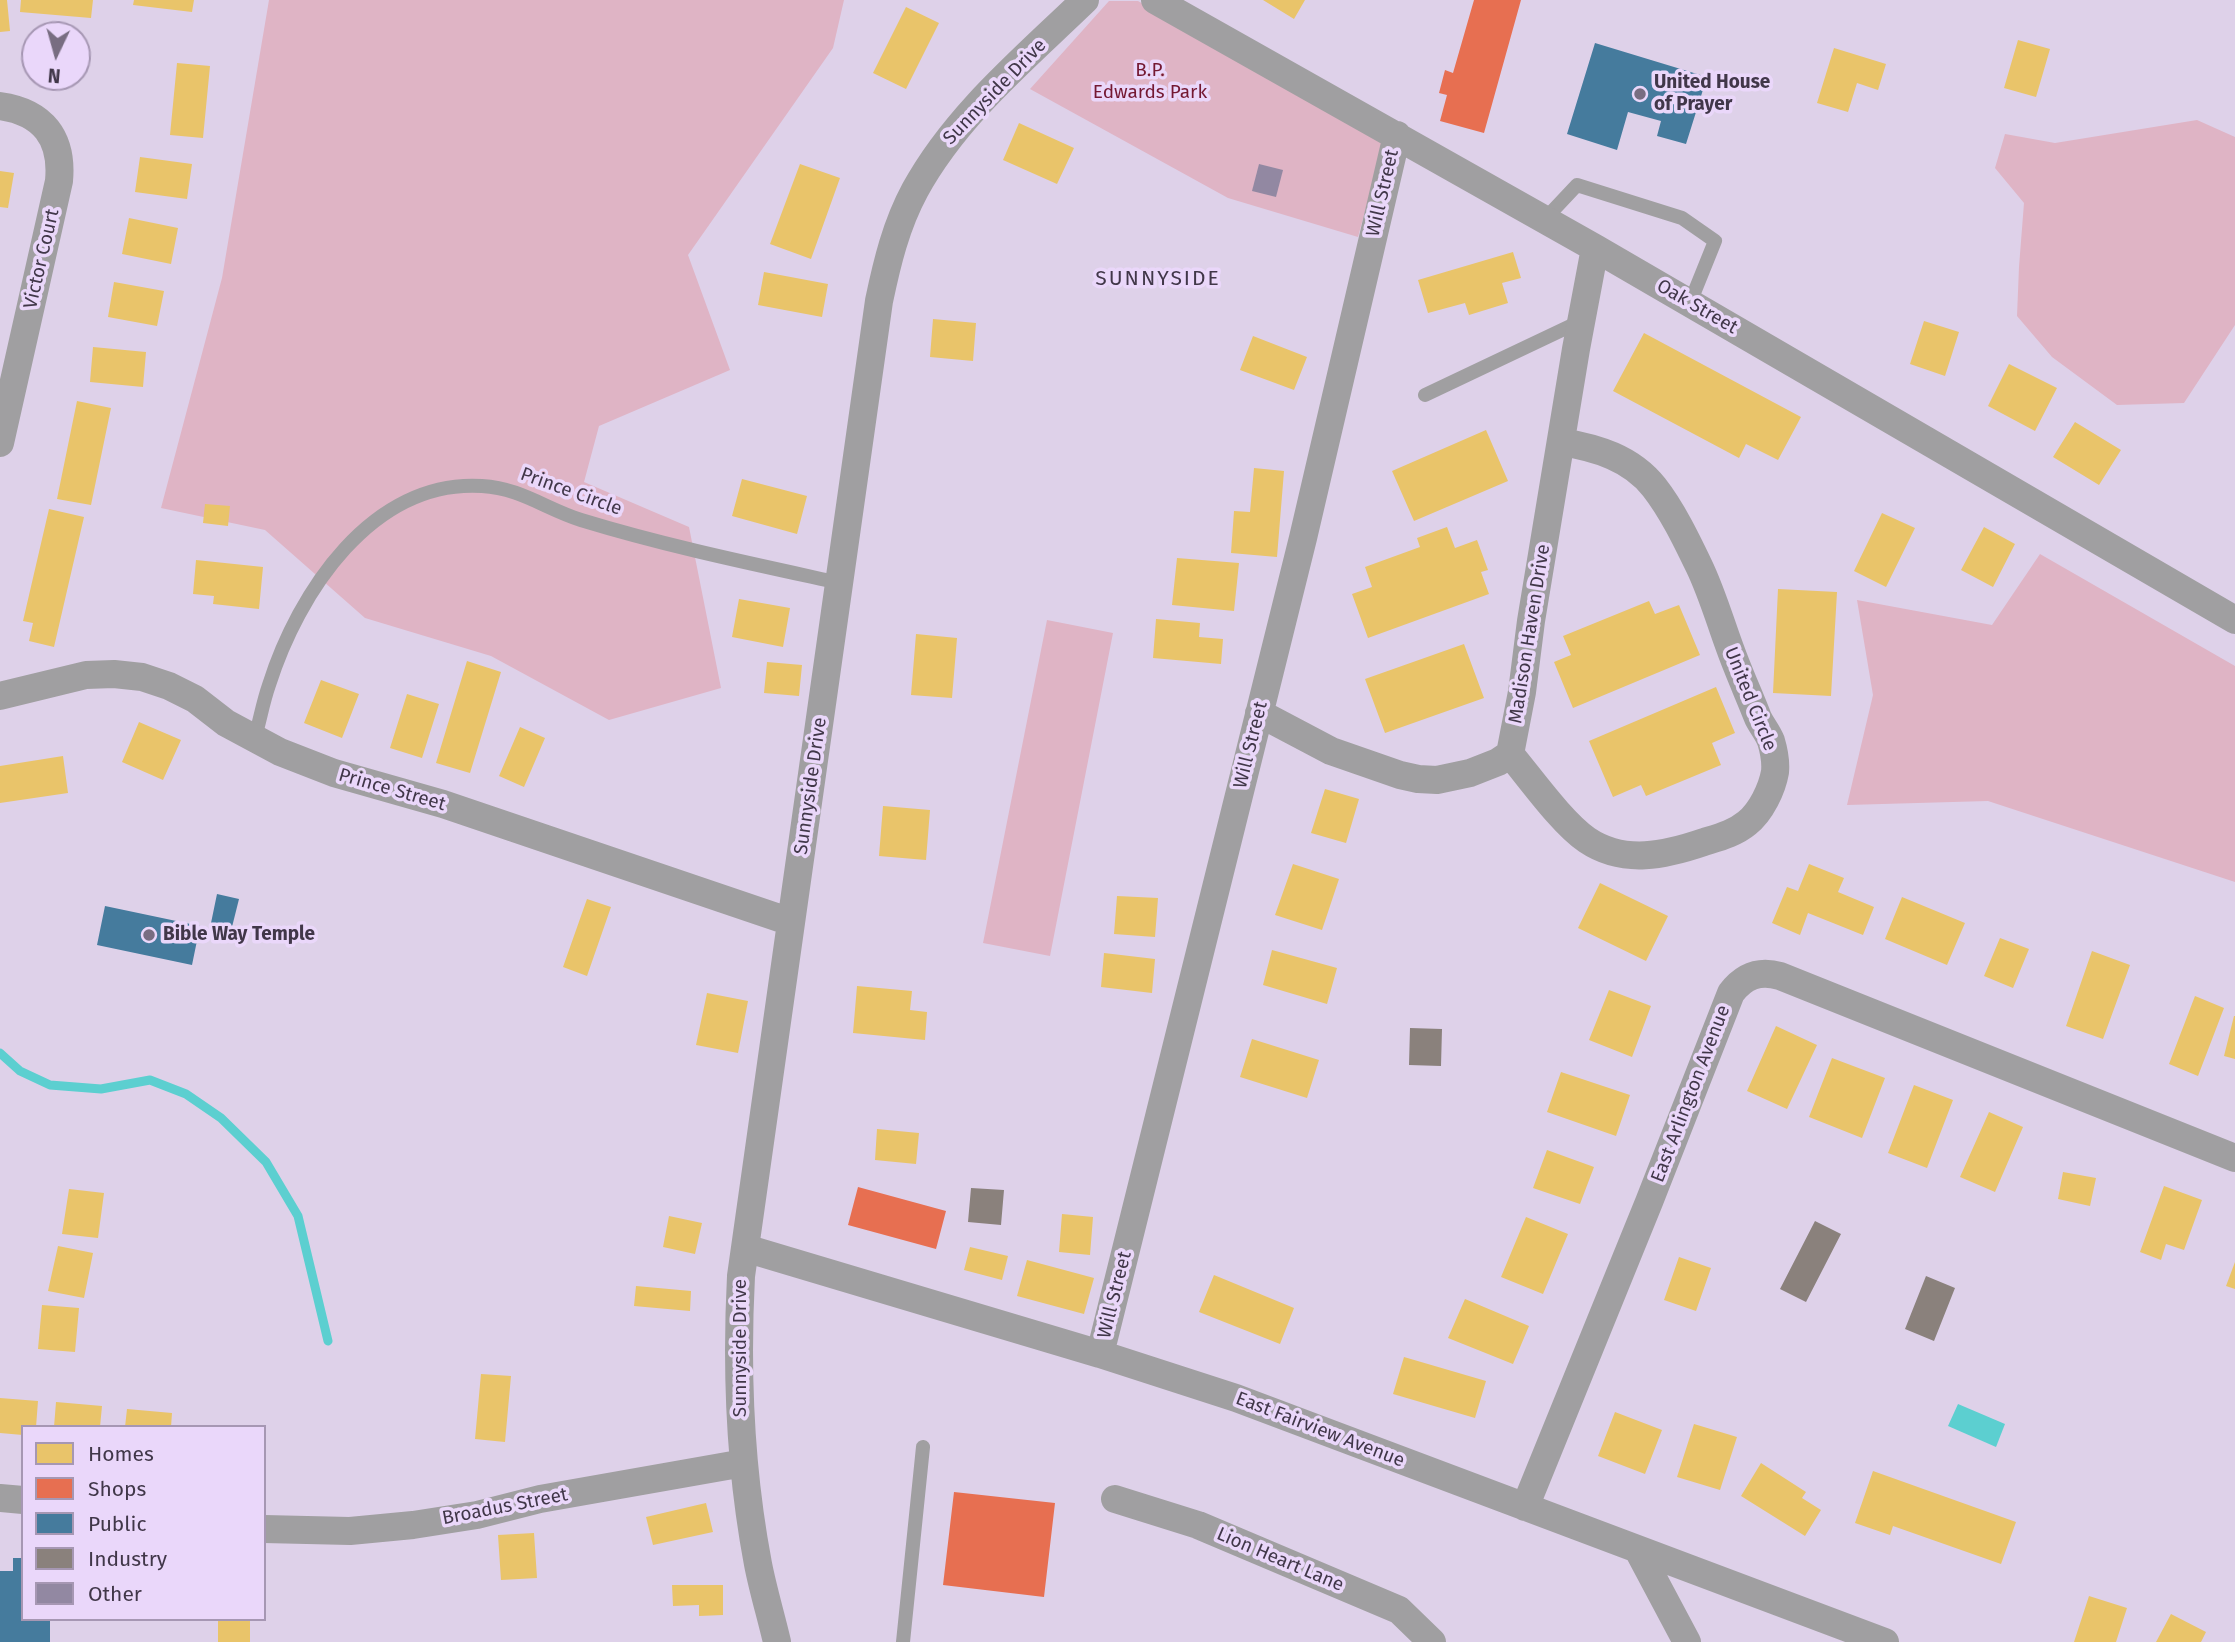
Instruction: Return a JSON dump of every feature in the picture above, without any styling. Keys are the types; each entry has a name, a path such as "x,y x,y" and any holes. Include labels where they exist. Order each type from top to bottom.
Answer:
{"street":[{"name":"Sunnyside Drive","path":"777,1642 758,1564 744,1463 738,1323 745,1248 878,301 891,245 909,202 944,142 983,99 1085,0"},
{"name":"Oak Street","path":"1155,0 1545,219 2235,620"},
{"name":"Victor Court","path":"0,106 15,108 33,116 47,128 57,144 61,163 60,181 0,443"},
{"name":"Will Street","path":"1100,1353 1303,538 1397,135"},
{"name":"Madison Haven Drive","path":"1510,754 1595,248"},
{"name":"United Circle","path":"1510,754 1573,829 1588,841 1626,855 1647,856 1682,849 1733,832 1749,822 1761,807 1775,773 1770,737 1760,722 1701,570 1653,486 1628,463 1596,448 1562,442"},
{"name":"Prince Street","path":"0,696 86,675 142,677 195,699 226,723 280,752 334,773 443,804 791,922"},
{"path":"1259,713 1331,751 1418,779 1437,780 1470,774 1510,754"},
{"name":"East Arlington Avenue","path":"1525,1507 1731,993 1747,977 1758,973 1780,976 2235,1158"},
{"name":"East Fairview Avenue","path":"745,1248 1100,1353 1236,1398 1885,1642"},
{"name":"Broadus Street","path":"266,1529 349,1531 413,1525 540,1499 744,1463"},
{"path":"0,1498 21,1500"},
{"name":"Lion Heart Lane","path":"1115,1499 1198,1525 1399,1610 1432,1642"},
{"path":"1639,1550 1687,1642"}],"lane":[{"path":"1545,219 1577,185 1682,218 1715,241 1690,303"},
{"path":"1426,396 1581,321"},
{"name":"Prince Circle","path":"255,737 269,684 290,632 318,584 353,540 375,519 401,502 429,491 459,486 504,489 526,495 579,519 750,564 840,583"},
{"path":"903,1642 923,1447"}],"green space":[{"path":"269,0 844,0 833,48 688,255 730,370 599,426 584,482 689,527 721,688 609,720 491,656 365,618 265,530 161,508 222,278"},
{"name":"B.P. Edwards Park","path":"1109,1 1138,1 1384,141 1358,237 1228,198 1030,89"},
{"path":"2197,120 2235,137 2235,325 2184,403 2117,405 2052,357 2017,316 2024,203 1995,168 2005,134 2055,143"},
{"path":"2040,554 2235,666 2235,882 1988,801 1847,805 1873,695 1857,600 1992,625"},
{"path":"1047,620 1113,633 1050,956 983,943"}],"shaded area":[{"path":"1958,1404 2005,1424 1996,1447 1948,1426"}],"building: Homes":[{"path":"0,0 7,0 10,31 0,32"},
{"path":"21,0 93,0 91,18 20,12"},
{"path":"134,0 194,0 192,12 133,5"},
{"path":"1263,0 1305,0 1294,19"},
{"path":"906,7 939,23 906,89 873,73"},
{"path":"2018,40 2050,49 2036,97 2004,88"},
{"path":"1834,48 1886,64 1878,90 1857,83 1848,112 1817,103"},
{"path":"177,63 210,66 203,138 170,135"},
{"path":"1019,123 1074,148 1057,184 1003,160"},
{"path":"140,157 192,164 187,199 135,192"},
{"path":"800,164 840,178 811,259 770,244"},
{"path":"0,171 14,173 8,208 0,207"},
{"path":"129,218 178,228 171,264 122,254"},
{"path":"1513,252 1521,278 1502,283 1508,303 1469,315 1465,303 1428,313 1418,280"},
{"path":"764,272 828,284 822,317 758,305"},
{"path":"114,282 164,291 157,326 108,317"},
{"path":"933,319 976,323 973,361 930,357"},
{"path":"1924,321 1959,332 1945,376 1910,364"},
{"path":"1644,333 1801,417 1778,460 1746,444 1739,458 1613,391"},
{"path":"1253,336 1307,357 1294,390 1240,370"},
{"path":"93,347 146,352 143,387 90,382"},
{"path":"2009,364 2057,388 2035,431 1988,406"},
{"path":"77,401 111,408 91,505 57,499"},
{"path":"2075,422 2121,450 2099,485 2053,457"},
{"path":"1486,430 1508,481 1414,521 1392,471"},
{"path":"1254,468 1284,471 1277,557 1231,553 1234,511 1250,512"},
{"path":"742,479 807,496 797,534 732,516"},
{"path":"205,504 230,506 228,526 203,523"},
{"path":"49,509 84,517 54,647 29,641 33,623 23,621"},
{"path":"1882,513 1915,528 1886,587 1854,571"},
{"path":"1447,527 1455,548 1477,540 1488,570 1481,572 1489,594 1368,638 1352,594 1372,587 1365,567 1420,547 1417,538"},
{"path":"1984,527 2015,544 1993,587 1961,570"},
{"path":"1177,558 1239,563 1234,611 1172,605"},
{"path":"196,560 263,567 259,609 213,604 214,596 193,594"},
{"path":"1778,589 1837,592 1831,696 1773,693"},
{"path":"739,599 790,608 783,647 732,637"},
{"path":"1649,601 1655,614 1679,605 1700,655 1573,708 1554,662 1571,655 1563,636"},
{"path":"1156,619 1200,623 1199,637 1223,639 1221,664 1153,658"},
{"path":"916,634 957,638 952,698 911,695"},
{"path":"1464,644 1484,698 1385,733 1365,679"},
{"path":"467,661 501,672 470,773 436,763"},
{"path":"767,662 802,665 799,696 764,693"},
{"path":"321,680 359,694 342,738 304,723"},
{"path":"1716,687 1735,733 1712,743 1721,765 1646,796 1641,785 1613,797 1589,741"},
{"path":"407,694 439,704 422,758 390,748"},
{"path":"139,722 181,740 163,780 122,762"},
{"path":"520,727 545,738 524,787 499,776"},
{"path":"63,756 68,793 0,803 0,766"},
{"path":"1325,789 1359,799 1346,843 1311,833"},
{"path":"883,806 930,810 926,860 879,856"},
{"path":"1293,864 1339,879 1322,930 1275,915"},
{"path":"1809,864 1844,878 1838,892 1874,907 1863,935 1808,913 1800,935 1772,923 1787,887 1798,891"},
{"path":"1600,883 1668,916 1646,961 1578,928"},
{"path":"1117,896 1158,898 1155,937 1114,934"},
{"path":"1902,897 1965,923 1947,965 1885,939"},
{"path":"587,899 611,907 587,976 563,967"},
{"path":"2000,938 2029,949 2013,988 1984,976"},
{"path":"1272,950 1337,968 1327,1004 1263,985"},
{"path":"2092,951 2130,965 2103,1039 2066,1026"},
{"path":"1104,953 1155,959 1152,993 1101,987"},
{"path":"857,986 912,991 910,1010 927,1012 925,1040 853,1033"},
{"path":"1609,990 1651,1006 1632,1057 1589,1040"},
{"path":"707,993 748,1001 738,1053 696,1045"},
{"path":"2195,996 2224,1008 2198,1076 2169,1064"},
{"path":"2235,1016 2235,1059 2224,1056"},
{"path":"1776,1026 1817,1045 1787,1109 1747,1091"},
{"path":"1252,1039 1319,1060 1307,1098 1240,1077"},
{"path":"1832,1058 1885,1078 1862,1138 1809,1117"},
{"path":"1561,1072 1630,1095 1616,1136 1547,1112"},
{"path":"1914,1085 1953,1100 1927,1168 1888,1153"},
{"path":"1989,1112 2023,1127 1995,1192 1960,1177"},
{"path":"877,1129 919,1133 916,1164 875,1160"},
{"path":"1547,1150 1594,1167 1580,1204 1533,1188"},
{"path":"2063,1172 2096,1178 2090,1206 2058,1199"},
{"path":"2164,1186 2202,1200 2184,1250 2166,1244 2161,1260 2140,1252"},
{"path":"69,1189 104,1193 98,1238 62,1234"},
{"path":"1062,1214 1093,1217 1090,1255 1059,1252"},
{"path":"669,1216 702,1223 695,1254 663,1247"},
{"path":"1526,1217 1568,1234 1543,1294 1501,1277"},
{"path":"58,1246 93,1253 84,1298 48,1291"},
{"path":"970,1247 1008,1256 1002,1280 964,1270"},
{"path":"1679,1257 1711,1268 1696,1311 1664,1300"},
{"path":"1027,1260 1094,1278 1084,1314 1017,1296"},
{"path":"2235,1262 2235,1289 2226,1286"},
{"path":"1214,1275 1294,1308 1280,1344 1199,1312"},
{"path":"636,1286 691,1291 690,1311 634,1306"},
{"path":"1465,1299 1529,1326 1513,1364 1448,1338"},
{"path":"42,1305 79,1308 75,1352 38,1349"},
{"path":"1404,1357 1486,1381 1475,1418 1393,1394"},
{"path":"481,1374 511,1376 505,1442 475,1439"},
{"path":"0,1398 38,1401 36,1425 21,1425 21,1435 0,1433"},
{"path":"56,1402 102,1406 100,1425 54,1425"},
{"path":"127,1409 172,1413 171,1425 125,1425"},
{"path":"1615,1412 1662,1430 1645,1474 1598,1456"},
{"path":"1694,1424 1737,1437 1720,1490 1677,1477"},
{"path":"1761,1463 1806,1492 1802,1498 1821,1510 1805,1536 1741,1496"},
{"path":"1873,1471 2016,1522 2001,1564 1893,1526 1890,1535 1855,1523"},
{"path":"706,1503 713,1532 653,1545 646,1517"},
{"path":"534,1533 537,1578 501,1580 498,1535"},
{"path":"672,1585 723,1585 723,1615 699,1616 699,1605 673,1606"},
{"path":"2089,1596 2127,1608 2116,1642 2074,1642"},
{"path":"2171,1614 2206,1632 2201,1642 2156,1642"},
{"path":"218,1621 250,1621 250,1642 218,1642"}],"building: Shops":[{"path":"1474,0 1521,0 1484,133 1440,121 1447,95 1439,93 1445,70 1453,73"},
{"path":"858,1187 946,1211 936,1249 848,1225"},
{"path":"954,1492 1055,1503 1044,1597 943,1585"}],"building: Public":[{"name":"United House of Prayer","path":"1595,43 1707,77 1686,144 1657,136 1661,121 1628,112 1617,150 1567,134"},
{"path":"217,894 239,899 232,927 211,923"},
{"name":"Bible Way Temple","path":"105,906 200,926 192,965 97,945"},
{"path":"13,1558 21,1558 21,1621 50,1621 50,1642 0,1642 0,1571 13,1571"}],"building: Industry":[{"path":"1410,1028 1442,1029 1441,1066 1409,1065"},
{"path":"971,1188 1004,1190 1001,1225 968,1222"},
{"path":"1815,1221 1841,1234 1806,1302 1780,1289"},
{"path":"1926,1276 1955,1288 1934,1341 1905,1329"}],"building: Other":[{"path":"1259,164 1283,170 1276,197 1252,191"}],"waterway":[{"path":"0,1053 20,1071 50,1085 101,1089 150,1080 186,1094 221,1118 266,1162 298,1216 328,1341"}],"place":[{"name":"United House of Prayer","path":"1640,94"},
{"name":"Bible Way Temple","path":"149,935"}],"district":[{"name":"SUNNYSIDE","path":"1158,279"}]}
